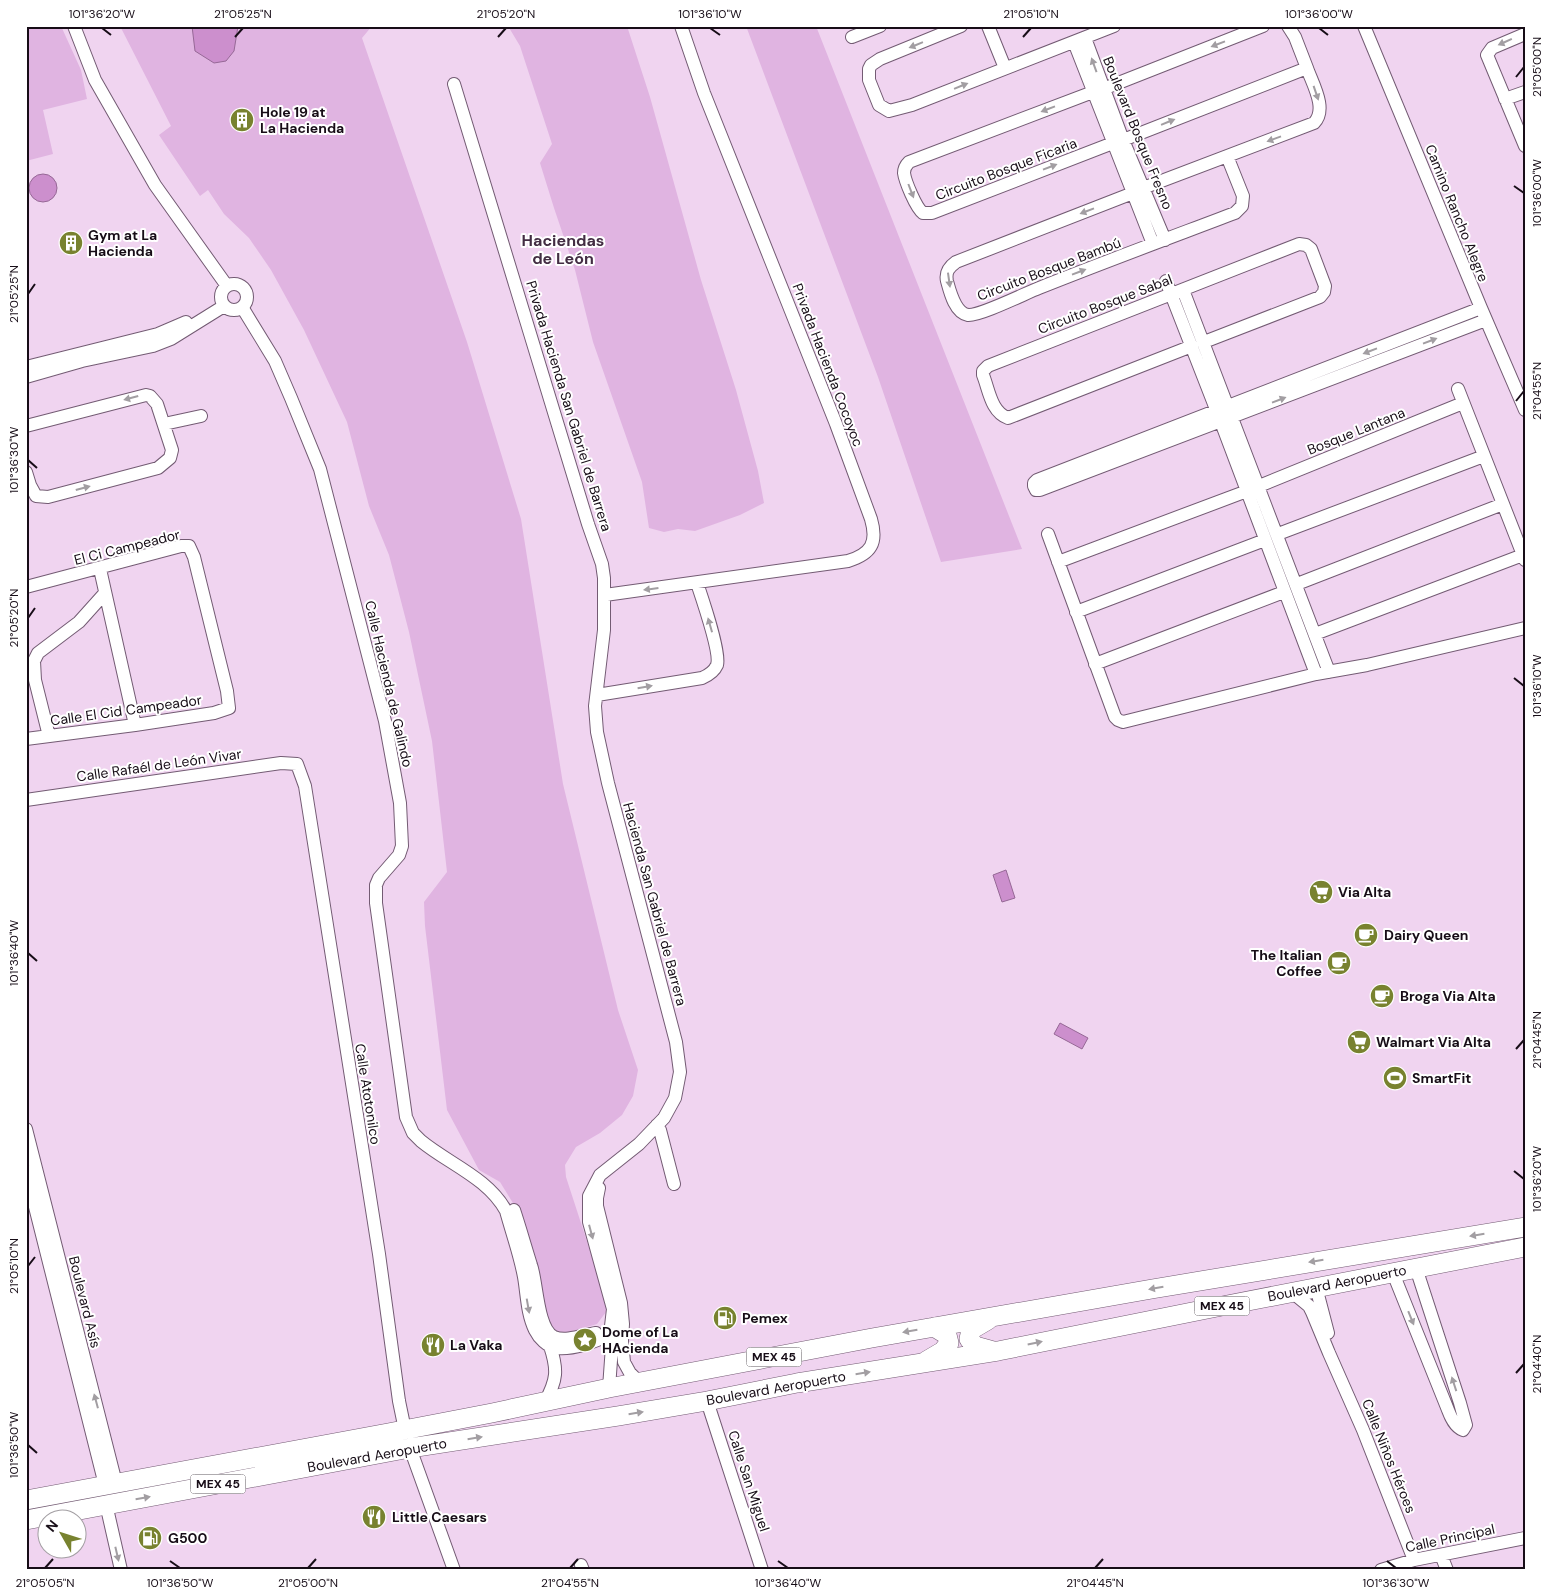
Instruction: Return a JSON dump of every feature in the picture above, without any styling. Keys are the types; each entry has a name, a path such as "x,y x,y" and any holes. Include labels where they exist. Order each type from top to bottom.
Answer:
{"highway":[{"name":"Boulevard Aeropuerto","path":"26,1500 405,1430 639,1382 1003,1314 1525,1227"},
{"name":"Boulevard Aeropuerto","path":"26,1520 410,1448 707,1401 797,1383 998,1351 1525,1247"},
{"path":"998,1351 974,1346 969,1339 969,1334 976,1326 1003,1314"},
{"path":"918,1365 942,1351 949,1343 947,1335 934,1327"}],"street":[{"path":"74,26 95,80 155,185 227,286"},
{"name":"Privada Hacienda Cocoyoc","path":"605,595 848,561 864,555 873,543 874,535 871,519 836,424 704,93 681,26"},
{"path":"852,37 880,26"},
{"path":"961,26 880,59 871,65 868,73 869,80 879,105 889,111 895,110 1110,27"},
{"path":"988,26 1005,68"},
{"name":"Circuito Bosque Ficaria","path":"1263,26 910,162 906,165 904,172 917,207 923,213 932,214 1307,68"},
{"path":"1288,26 1295,37 1307,68"},
{"name":"Camino Rancho Alegre","path":"1364,26 1483,314 1525,410"},
{"path":"1525,34 1492,48 1488,54 1525,146"},
{"name":"Boulevard Bosque Fresno","path":"1079,40 1159,242"},
{"name":"Circuito Bosque Bambú","path":"1227,156 1243,196 1242,206 1235,213 980,312 968,315 956,306 946,274 948,269 956,262 1227,156 1304,128 1318,119 1320,104 1307,68"},
{"name":"Privada Hacienda San Gabriel de Barrera","path":"454,84 588,524 602,564 605,595 604,630 596,695"},
{"path":"1505,99 1525,92"},
{"name":"Circuito Bosque Sabal","path":"1299,244 1306,245 1311,249 1325,286 1324,292 1320,297 1198,344 1008,418 1002,416 995,409 983,371 988,366 1299,244"},
{"path":"1166,281 1177,292 1225,414 1260,486 1329,672"},
{"path":"239,284 245,289 248,297 242,307 231,310 223,302 222,291 227,286 239,284"},
{"path":"26,377 82,357 170,330 216,304 223,302"},
{"name":"Calle Hacienda de Galindo","path":"242,307 275,361 320,469 386,721 400,803 402,846 399,855 376,885 376,903 401,1080 405,1084 410,1110 418,1129 434,1145 457,1163 490,1180 507,1197 512,1206 528,1275 529,1312 534,1328 540,1338 553,1342 556,1372 552,1390 544,1402"},
{"path":"1225,414 1037,480 1034,486 1036,490 1040,490 1225,414 1483,314"},
{"path":"26,367 82,357"},
{"path":"1315,634 1524,557 1458,390"},
{"path":"26,426 146,395 150,396 157,404 172,450 172,454 167,462 158,468 41,498 32,492 26,472"},
{"name":"Bosque Lantana","path":"1260,486 1463,403"},
{"path":"1225,414 1247,491 1316,674"},
{"path":"164,424 201,416"},
{"path":"1278,534 1484,456"},
{"path":"1058,562 1247,491"},
{"path":"1297,584 1503,504"},
{"path":"1048,534 1114,717 1123,722 1316,674 1367,665 1525,628"},
{"path":"1076,612 1265,540"},
{"name":"El Ci Campeador","path":"26,587 100,569 181,546 189,546 194,557 225,682 229,708"},
{"path":"100,569 135,726"},
{"path":"596,695 702,678 712,673 718,663 717,655 697,583"},
{"path":"1095,664 1284,592"},
{"path":"49,736 35,680 34,661 38,653 79,622 105,593"},
{"name":"Hacienda San Gabriel de Barrera","path":"596,695 594,706 597,732 608,783 655,957 679,1060 678,1085 671,1107 661,1124"},
{"name":"Calle El Cid Campeador","path":"26,739 135,726 214,713 229,708"},
{"name":"Calle Rafaél de León Vivar","path":"26,800 281,763 297,764"},
{"name":"Calle Atotonilco","path":"297,764 305,786 405,1430"},
{"path":"661,1124 674,1184"},
{"path":"609,1388 612,1353 621,1303 604,1257 597,1206 598,1192 611,1171 640,1149 661,1124"},
{"name":"Boulevard Asís","path":"26,1128 29,1166 111,1484"},
{"path":"1393,1273 1448,1410 1455,1424 1463,1430 1466,1425 1460,1403 1416,1268"},
{"name":"Calle Niños Héroes","path":"1316,1287 1335,1365"},
{"name":"Calle Niños Héroes","path":"1292,1292 1309,1306 1384,1479 1414,1560"},
{"path":"553,1342 556,1348 578,1346 601,1339 617,1328"},
{"path":"617,1328 624,1362 630,1373 639,1382"},
{"name":"Calle San Miguel","path":"707,1401 762,1570"},
{"path":"410,1448 454,1570"},
{"path":"106,1504 121,1570"},
{"name":"Calle Principal","path":"1381,1570 1414,1560 1525,1538"},
{"path":"1441,1555 1447,1570"}],"shaded area":[{"path":"41,26 61,26 81,70 87,99 43,110 53,154 26,161 26,29"},
{"path":"120,26 372,26 362,38 467,342 521,519 563,784 618,1010 638,1070 633,1096 622,1115 600,1133 576,1147 565,1165 566,1177 607,1303 606,1312 597,1324 560,1335 551,1331 519,1213 500,1182 479,1170 447,1110 425,926 424,902 447,872 432,741 409,632 389,555 369,506 347,422 304,330 271,270 249,238 224,214 208,190 200,196 159,135 171,126"},
{"path":"192,26 238,26 234,51 226,61 214,63 195,51"},
{"path":"508,26 627,26 650,97 701,280 736,390 758,471 764,503 740,515 695,531 678,529 664,532 649,528 642,482 593,342 575,270 540,163 552,144 520,46"},
{"path":"746,26 816,26 1022,549 941,562 878,377"},
{"path":"43,174 53,178 57,188 53,198 43,202 33,198 29,188 33,178"},
{"path":"1006,870 1015,898 1002,902 993,875"},
{"path":"1060,1023 1088,1038 1082,1049 1054,1034"}],"place":[{"name":"Hole 19 at La Hacienda","path":"242,120"},
{"name":"Gym at La Hacienda","path":"71,243"},
{"name":"Via Alta","path":"1321,892"},
{"name":"Dairy Queen","path":"1366,935"},
{"name":"The Italian Coffee","path":"1339,963"},
{"name":"Broga Via Alta","path":"1382,996"},
{"name":"Walmart Via Alta","path":"1359,1042"},
{"name":"SmartFit","path":"1395,1078"},
{"name":"Pemex","path":"725,1318"},
{"name":"Dome of La HAcienda","path":"585,1340"},
{"name":"La Vaka","path":"433,1345"},
{"name":"Little Caesars","path":"374,1517"},
{"name":"G500","path":"150,1538"}],"district":[{"name":"Haciendas de León","path":"563,249"}]}
